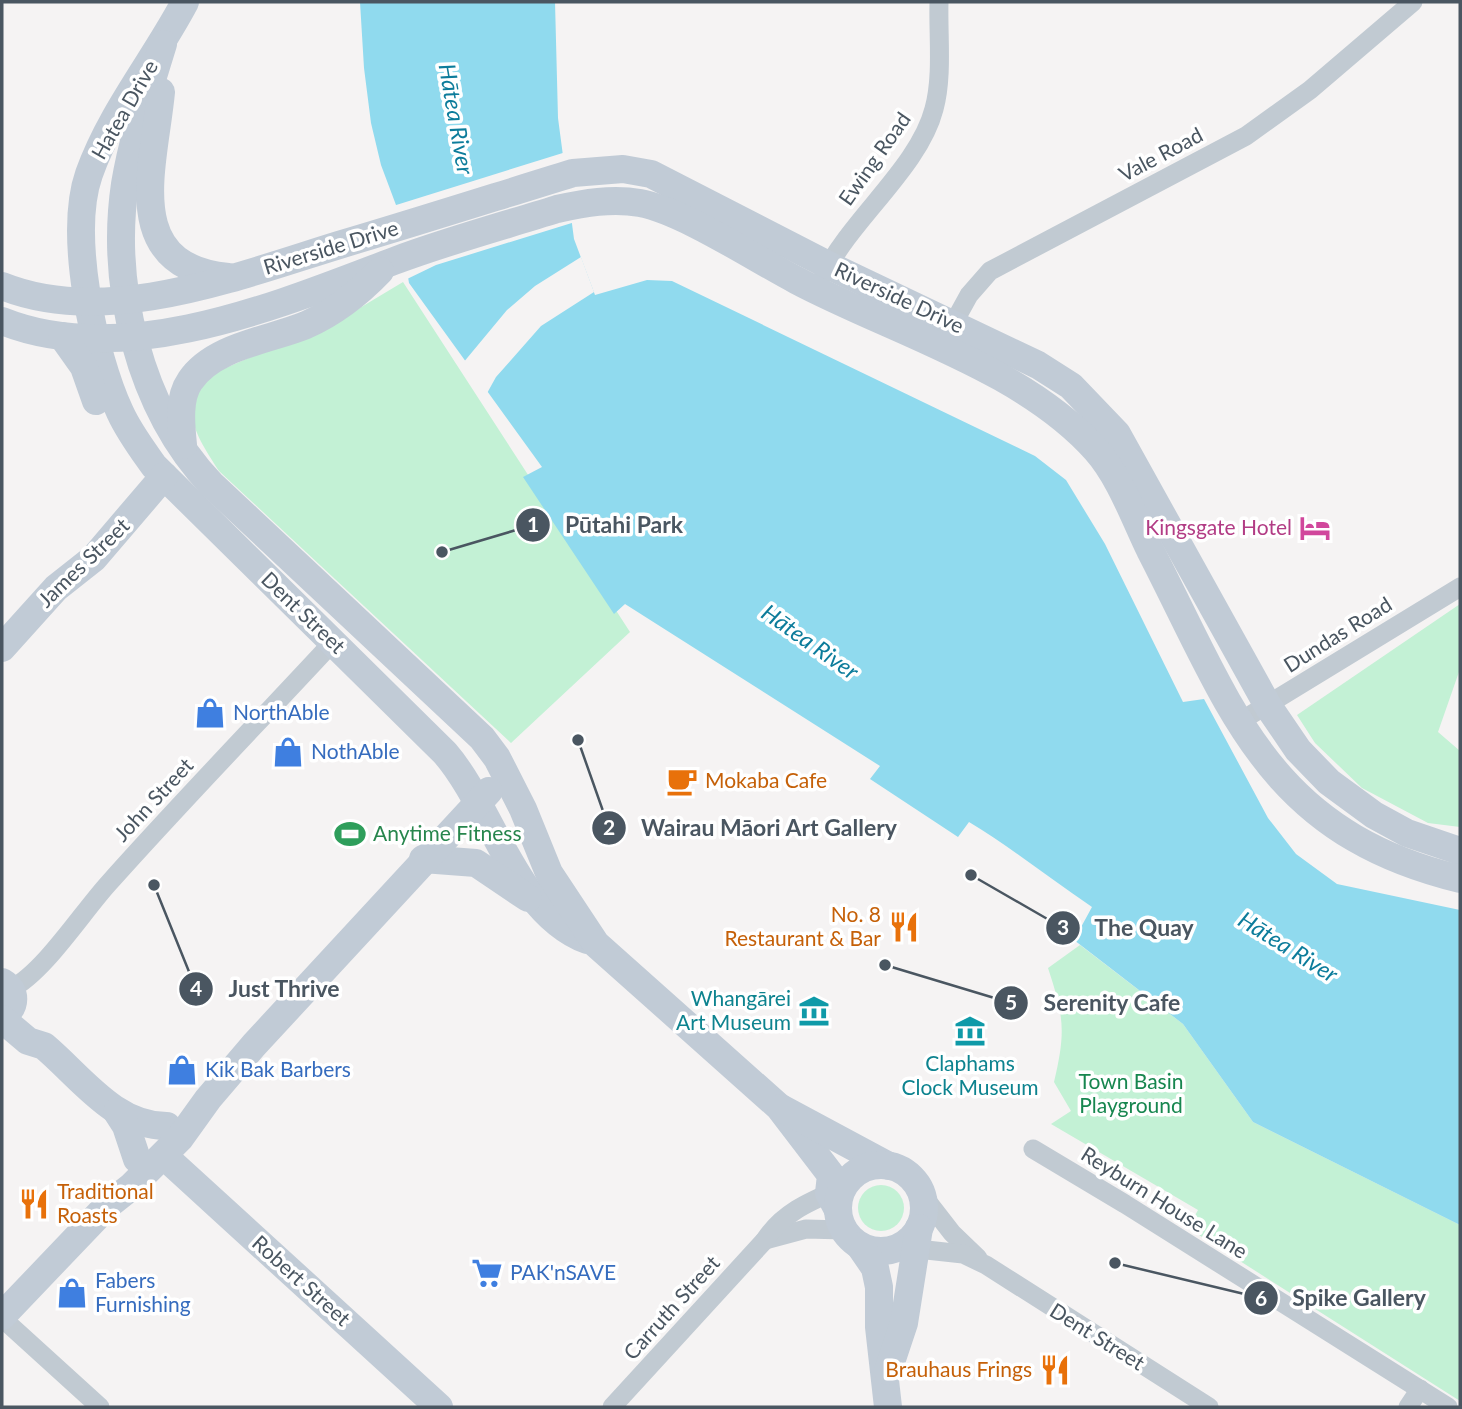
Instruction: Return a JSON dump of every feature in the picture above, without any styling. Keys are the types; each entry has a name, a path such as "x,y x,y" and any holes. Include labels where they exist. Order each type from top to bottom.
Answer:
{"main road":[{"name":"Hatea Drive","path":"97,339 80,238 83,191 101,145 163,44 185,2"},
{"name":"Hatea Drive","path":"135,337 120,246 125,184 137,128 163,44"},
{"path":"163,44 149,193 152,223 158,241 176,260 199,271 231,278"},
{"name":"Riverside Drive","path":"89,300 152,297 231,278 573,173 623,169 651,174 828,265 1038,365 1071,386 1117,434 1268,706 1298,750 1329,782 1374,815 1407,832 1460,851"},
{"name":"Riverside Drive","path":"97,339 135,337 233,317 391,263 583,203 620,200 669,212 816,290 941,348 1066,418 1098,452 1239,722 1278,776 1312,810 1339,831 1395,860 1460,879"},
{"path":"183,448 183,403 188,384 194,375 228,352 306,325 335,310 360,292 391,263"},
{"path":"2,286 36,297 89,300"},
{"path":"7,326 97,339"},
{"path":"62,336 87,373 111,435 138,463 164,476"},
{"name":"Dent Street","path":"135,337 164,416 183,448 211,484 469,723 497,758 549,873 596,944 779,1107 831,1175 843,1213 875,1268 888,1407"},
{"name":"Dent Street","path":"97,339 118,410 131,434 164,476 445,753 460,770 507,857 546,910 576,936 596,944"},
{"name":"James Street","path":"2,648 56,588 94,558 164,476"},
{"path":"2,1317 108,1205 121,1175 189,1129 208,1099 423,859 506,774"},
{"path":"423,859 476,863 546,910"},
{"name":"Robert Street","path":"6,1002 37,1029 44,1046 117,1112 150,1157 439,1407"},
{"path":"150,1157 167,1126 176,1117 208,1099"},
{"name":"Dent Street","path":"779,1107 889,1166"},
{"name":"Robert Street","path":"117,1112 142,1124 167,1126"},
{"path":"886,1377 904,1323 911,1241 924,1205 921,1194 909,1175 889,1166 875,1165 862,1169 843,1213 879,1251 911,1241"}],"street":[{"name":"Ewing Road","path":"816,290 837,249 915,149 930,122 937,93 939,2"},
{"name":"Vale Road","path":"941,348 969,295 990,271 1246,136 1310,90 1413,2"},
{"name":"Dundas Road","path":"1239,722 1460,587"},
{"name":"John Street","path":"6,1002 50,955 115,876 333,642"},
{"name":"Reyburn House Lane","path":"1032,1149 1125,1203 1448,1407"},
{"name":"Dent Street","path":"921,1194 952,1233 986,1265"},
{"path":"765,1240 806,1229 843,1213"},
{"name":"Carruth Street","path":"612,1407 785,1216 843,1213"},
{"name":"Dent Street","path":"911,1241 963,1254 986,1265 1209,1407"},
{"path":"2,1317 100,1407"},
{"path":"1408,1407 1420,1390"}],"green space":[{"path":"403,282 630,632 511,743 219,471 203,445 194,422 196,399 214,373 348,315"},
{"path":"1460,604 1460,669 1438,732 1460,751 1460,827 1428,823 1362,788 1315,743 1297,715"},
{"name":"Town Basin Playground","path":"1080,945 1183,1024 1253,1122 1460,1225 1460,1401 1188,1228 1198,1210 1051,1124 1071,1111 1054,1082 1062,1024 1048,968"},
{"path":"881,1185 898,1191 904,1208 898,1225 881,1231 864,1225 858,1208 864,1191"}],"water":[{"name":"Hātea River","path":"360,2 555,2 558,118 574,239 595,295 647,280 672,281 1035,456 1066,480 1105,544 1183,702 1204,699 1268,818 1296,854 1337,884 1460,910 1460,1225 1253,1122 1183,1024 1074,940 1092,907 969,822 958,837 870,779 880,766 625,604 614,614 523,477 542,467 409,283 396,205 381,165 371,123"}],"pier":[{"path":"566,152 575,222 436,265 405,280 393,206"},
{"path":"581,257 594,292 541,326 496,377 486,395 463,363 507,310 535,286"}],"place":[{"name":"Kingsgate Hotel","path":"1315,528"},
{"name":"Pūtahi Park","path":"442,552"},
{"name":"NorthAble","path":"210,713"},
{"name":"Wairau Māori Art Gallery","path":"578,740"},
{"name":"NothAble","path":"288,752"},
{"name":"Mokaba Cafe","path":"682,781"},
{"name":"Anytime Fitness","path":"350,834"},
{"name":"The Quay","path":"971,875"},
{"name":"Just Thrive","path":"154,885"},
{"name":"No. 8 Restaurant & Bar","path":"904,927"},
{"name":"Serenity Cafe","path":"885,965"},
{"name":"Whangārei Art Museum","path":"814,1011"},
{"name":"Claphams Clock Museum","path":"970,1031"},
{"name":"Kik Bak Barbers","path":"182,1070"},
{"name":"Traditional Roasts","path":"34,1204"},
{"name":"Spike Gallery","path":"1115,1263"},
{"name":"PAK'nSAVE","path":"487,1273"},
{"name":"Fabers Furnishing","path":"72,1293"},
{"name":"Brauhaus Frings","path":"1055,1370"}]}
